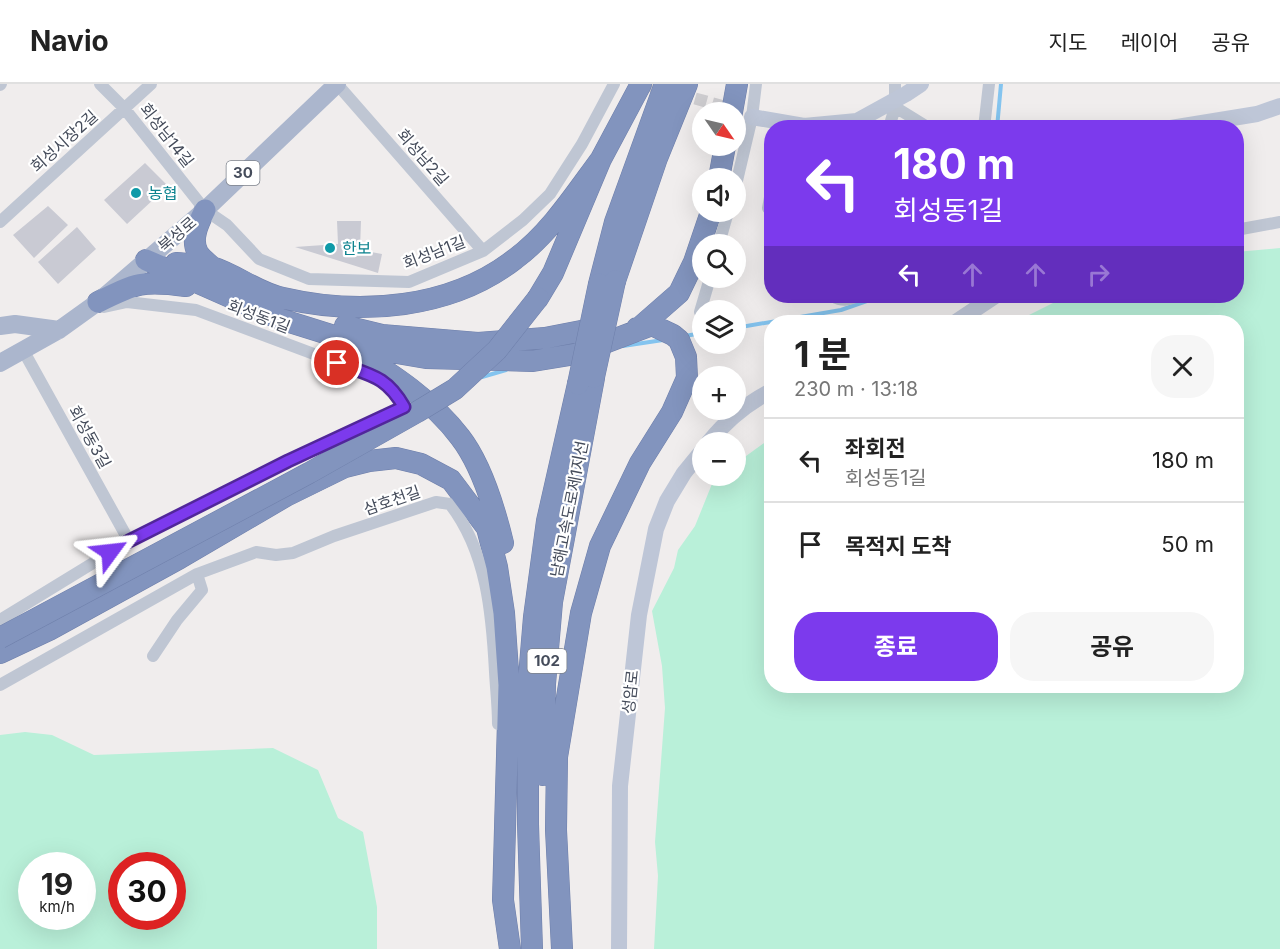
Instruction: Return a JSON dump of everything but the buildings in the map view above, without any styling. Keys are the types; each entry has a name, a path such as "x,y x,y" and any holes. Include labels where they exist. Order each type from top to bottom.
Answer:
{"highway":[{"path":"0,638 309,473 455,389 497,350 538,298 553,273 602,159 640,84"},
{"name":"남해고속도로제1지선","path":"549,949 543,794 547,661 552,602 586,381 607,283 615,222 665,84"},
{"name":"남해고속도로제1지선","path":"607,283 687,84"},
{"path":"737,84 740,102"},
{"path":"146,260 212,267 280,298 315,305 360,307 430,300 480,281 515,260 551,226 602,159"},
{"path":"205,210 196,231 196,245 197,252 212,267"},
{"path":"176,263 301,314 382,335 478,343 545,338 581,330 639,328 679,293 694,262 708,222"},
{"path":"146,260 280,319 379,350 426,358 533,361 576,354 639,328 652,325 679,340 686,357 687,378 672,412 640,463 600,546 581,613 557,757 556,830 562,949"},
{"path":"92,306 133,285 155,281 207,288"},
{"path":"309,329 351,350 408,394 440,413 462,438 495,509 514,594 517,661 513,876 521,949"},
{"name":"남해고속도로제1지선","path":"532,949 528,824 528,712 534,617 547,521 586,381"},
{"path":"0,653 50,630 313,481 345,467 396,458 421,464 452,480 487,528 497,567 504,613 508,685 502,900 510,949"}],"main road":[{"name":"북성로","path":"0,363 59,330 92,306 205,210 338,84"},
{"path":"859,120 921,84"},
{"path":"1220,120 1257,114 1280,106"},
{"path":"746,115 770,120"},
{"path":"966,315 984,303"},
{"path":"0,326 15,324 59,330"},
{"path":"717,432 764,395"},
{"name":"성암로","path":"619,949 620,786 639,615 656,529 667,501 692,463"}],"street":[{"name":"회성남14길","path":"100,84 124,108 205,210"},
{"name":"회성시장2길","path":"0,222 151,84"},
{"name":"회성남2길","path":"338,84 483,251"},
{"name":"회성남1길","path":"205,210 227,225 259,258 309,279 409,282 483,251 523,220 550,194 582,144 615,84"},
{"path":"746,105 756,84"},
{"path":"985,120 989,84"},
{"path":"891,120 895,97"},
{"path":"895,97 920,120"},
{"path":"1244,229 1280,222"},
{"name":"회성동1길","path":"92,306 127,302 196,310 386,381 397,394 408,394"},
{"name":"회성동3길","path":"23,350 129,541"},
{"path":"0,620 129,541 288,461 408,394"},
{"name":"삼호천길","path":"0,685 197,574 256,552 276,555 293,553 334,536 436,502 450,504 462,520 478,555 493,630 498,711 495,854 502,949"},
{"path":"153,656 177,620 202,590 197,574"}],"green space":[{"path":"1280,248 1280,949 654,949 658,876 655,842 665,708 662,666 652,611 674,568 678,550 695,526 711,486 746,486 746,456 764,443 764,693 1244,693 1244,315 1029,315 1053,303 1244,303 1244,251"},
{"path":"25,732 52,735 94,755 273,748 318,770 338,818 363,832 377,907 377,949 0,949 0,735"}],"waterway":[{"path":"998,120 1001,84"},
{"path":"812,315 841,310 861,303"},
{"path":"746,326 764,323"},
{"path":"685,336 692,335"},
{"path":"623,346 663,340"},
{"path":"482,377 506,370"}],"tunnel":[{"path":"643,84 708,102"}],"place":[{"name":"농협","path":"136,193"},
{"name":"한보","path":"330,248"}],"route":[{"path":"110,552 288,461 404,407 386,381 337,363"}]}
